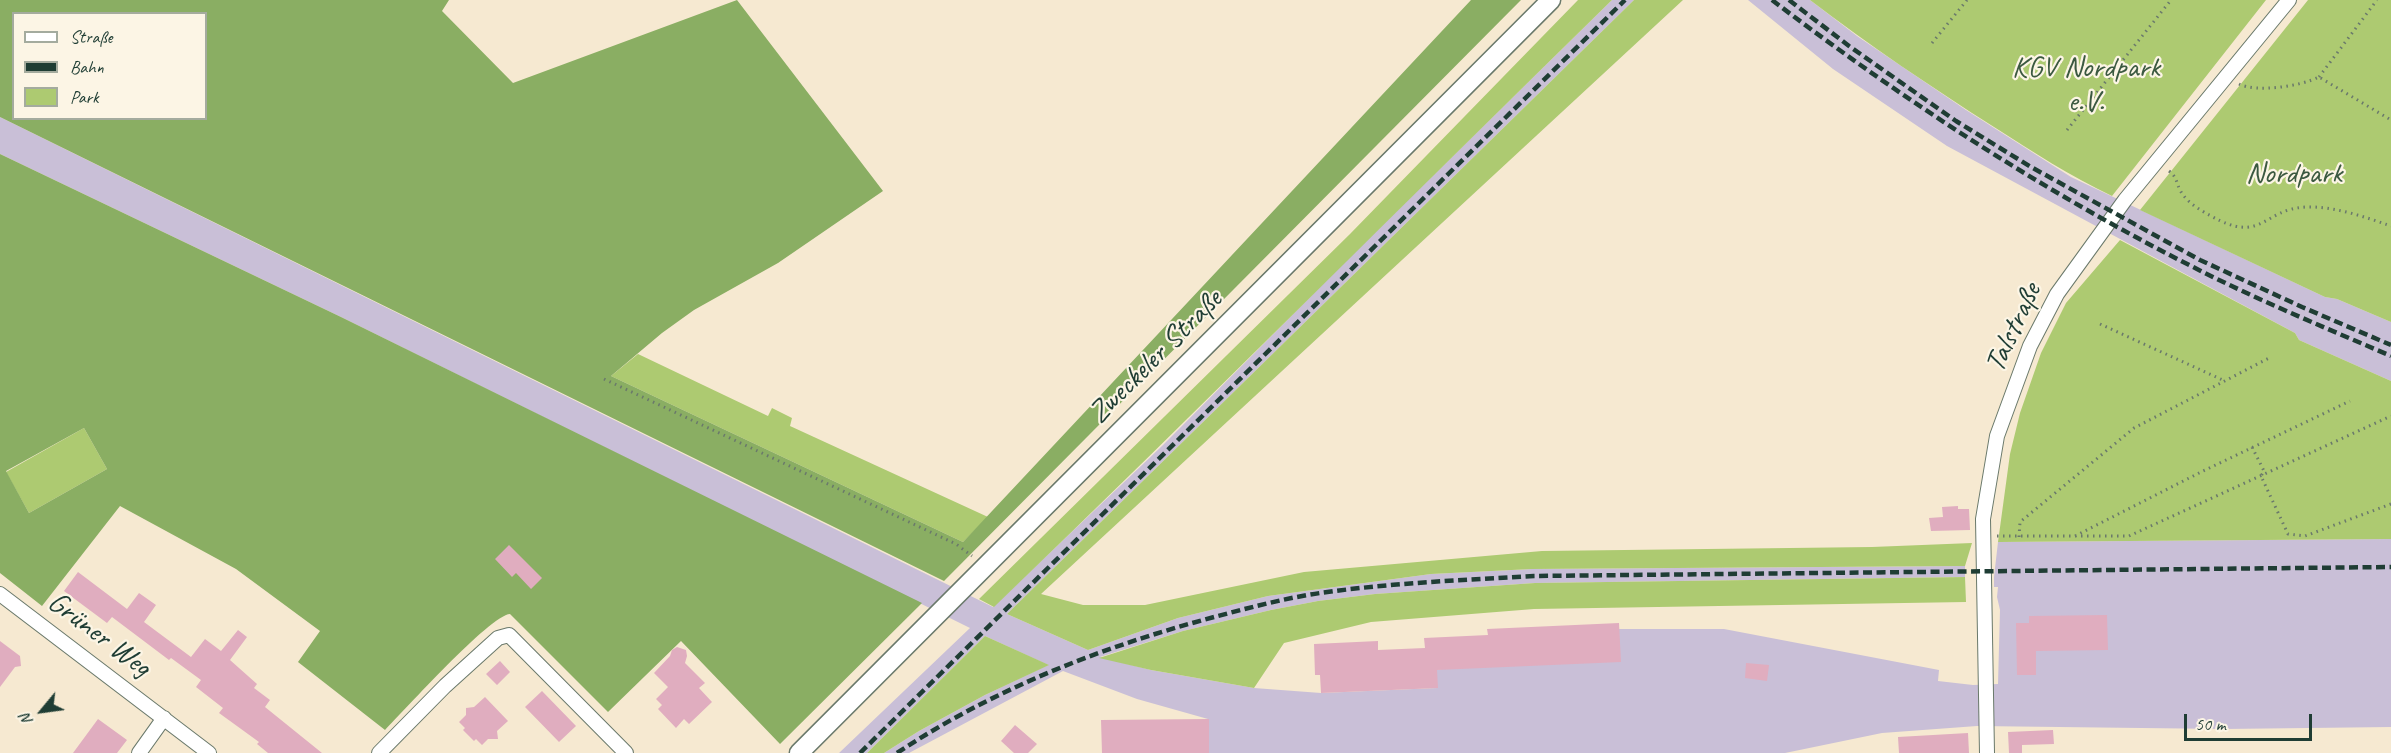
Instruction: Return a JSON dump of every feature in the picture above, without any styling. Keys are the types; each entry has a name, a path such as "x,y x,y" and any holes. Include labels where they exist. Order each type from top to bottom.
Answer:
{"street":[{"name":"Zweckeler Straße","path":"800,753 1551,0"},
{"name":"Talstraße","path":"1987,753 1983,519 1997,436 2030,346 2057,294 2125,200 2289,0"},
{"name":"Grüner Weg","path":"0,595 209,753"},
{"path":"379,753 480,654 498,638 509,635 626,753"},
{"name":"Grüner Weg","path":"139,753 164,718"}],"path":[{"path":"1932,43 1967,0"},
{"path":"2067,130 2171,0"},
{"path":"2227,75 2238,84 2250,88 2301,84 2319,77 2377,0"},
{"path":"2319,77 2391,120"},
{"path":"2158,162 2175,175 2181,192 2193,204 2224,223 2241,228 2253,228 2277,215 2305,207 2346,213 2391,226"},
{"path":"2100,324 2225,381"},
{"path":"2019,537 2020,522 2134,428 2270,358"},
{"path":"604,379 956,544 984,569"},
{"path":"2074,537 2252,447 2350,401"},
{"path":"1984,537 2129,537 2391,416"},
{"path":"2252,447 2264,471 2261,476"},
{"path":"2261,476 2288,534 2298,537 2391,504"}],"shaded area":[{"path":"1612,0 1634,0 1007,614 1088,650 1178,618 1268,596 1431,574 1532,569 1965,566 1965,577 1535,583 1375,594 1271,610 1183,631 1100,657 1151,670 1254,688 1321,693 1437,688 1437,670 1619,629 1724,629 1939,670 1938,681 1973,685 1998,684 2000,610 1997,597 1998,587 1994,587 1994,577 1998,542 2391,539 2391,727 2224,729 1977,726 1882,733 1785,753 1209,753 1208,719 1137,699 1063,671 909,753 884,753 985,695 1048,665 985,636 867,753 839,753 970,628 341,317 0,154 0,117 993,607 1163,445 1361,246"},
{"path":"1748,0 1810,0 1857,36 1966,110 2071,177 2325,297 2337,299 2391,322 2391,381 2299,340 2295,333 1947,146 1833,69"}],"green space":[{"path":"0,0 449,0 442,11 513,83 737,0 883,191 778,263 694,310 662,333 611,376 963,542 1471,0 1521,0 944,581 0,117"},
{"path":"1578,0 1612,0 994,607 979,599 1350,234"},
{"path":"1634,0 1683,0 1041,594 1083,605 1145,605 1304,572 1542,551 1872,547 1972,543 1965,566 1532,569 1431,574 1268,596 1178,618 1088,650 1007,614"},
{"name":"KGV Nordpark e.V.","path":"1810,0 2266,0 2112,196 2052,163 1970,112"},
{"name":"Nordpark","path":"2308,0 2391,0 2391,322 2337,299 2325,297 2140,210"},
{"path":"0,154 341,317 922,603 780,744 681,641 608,712 510,614 500,618 467,646 385,730 298,662 320,631 236,569 120,506 42,606 0,573","holes":["84,428 107,469 29,513 6,471"]},
{"path":"2120,240 2295,333 2299,340 2391,381 2391,539 1998,542 2010,454 2020,413 2041,353 2066,303"},
{"path":"638,354 768,416 772,408 792,418 790,426 988,517 963,542 611,376"},
{"path":"84,428 107,469 29,513 6,472"},
{"path":"1965,577 1966,602 1534,609 1371,622 1284,643 1254,688 1151,670 1099,658 1183,631 1271,610 1375,594 1535,583"},
{"path":"985,636 1049,665 985,695 884,753 867,753"}],"building":[{"path":"1958,506 1958,509 1969,509 1970,530 1931,531 1929,518 1943,517 1942,507"},
{"path":"509,545 542,578 531,589 516,573 512,577 495,559"},
{"path":"78,572 127,609 139,593 156,605 144,622 191,657 205,639 221,651 238,630 247,637 230,660 257,684 254,688 270,700 265,707 322,753 268,753 257,744 259,742 219,713 223,708 196,687 201,680 171,658 169,660 112,617 107,623 64,591"},
{"path":"2107,615 2108,650 2036,651 2036,675 2017,675 2016,623 2029,623 2029,616"},
{"path":"1619,623 1621,662 1437,670 1438,688 1321,693 1320,675 1315,675 1314,644 1378,641 1378,650 1425,648 1424,638 1488,635 1487,629"},
{"path":"0,641 20,656 21,666 15,667 0,687"},
{"path":"677,647 686,650 685,663 705,683 699,688 712,702 689,724 684,719 676,728 658,709 662,705 656,699 668,687 654,673"},
{"path":"500,661 510,672 497,685 486,674"},
{"path":"1746,663 1769,665 1767,681 1745,678"},
{"path":"542,691 576,726 559,742 525,707"},
{"path":"485,697 508,721 497,731 498,739 488,739 482,745 476,739 474,741 463,730 465,728 459,722 466,715 466,708 474,707"},
{"path":"98,719 127,740 117,753 73,753"},
{"path":"1209,719 1209,753 1102,753 1101,720"},
{"path":"1015,725 1037,744 1028,753 1014,753 1001,741"},
{"path":"2053,730 2054,744 2022,745 2022,753 2009,753 2008,732"},
{"path":"1968,733 1969,753 1899,753 1898,737"}],"railway":[{"path":"860,753 1625,0"},
{"path":"1772,0 1926,110 2086,209 2221,281 2391,356"},
{"path":"1789,0 1849,46 1956,121 2031,167 2200,260 2391,345"},
{"path":"897,753 972,708 1092,655 1175,628 1244,609 1320,593 1427,582 1534,576 2391,567"}]}
